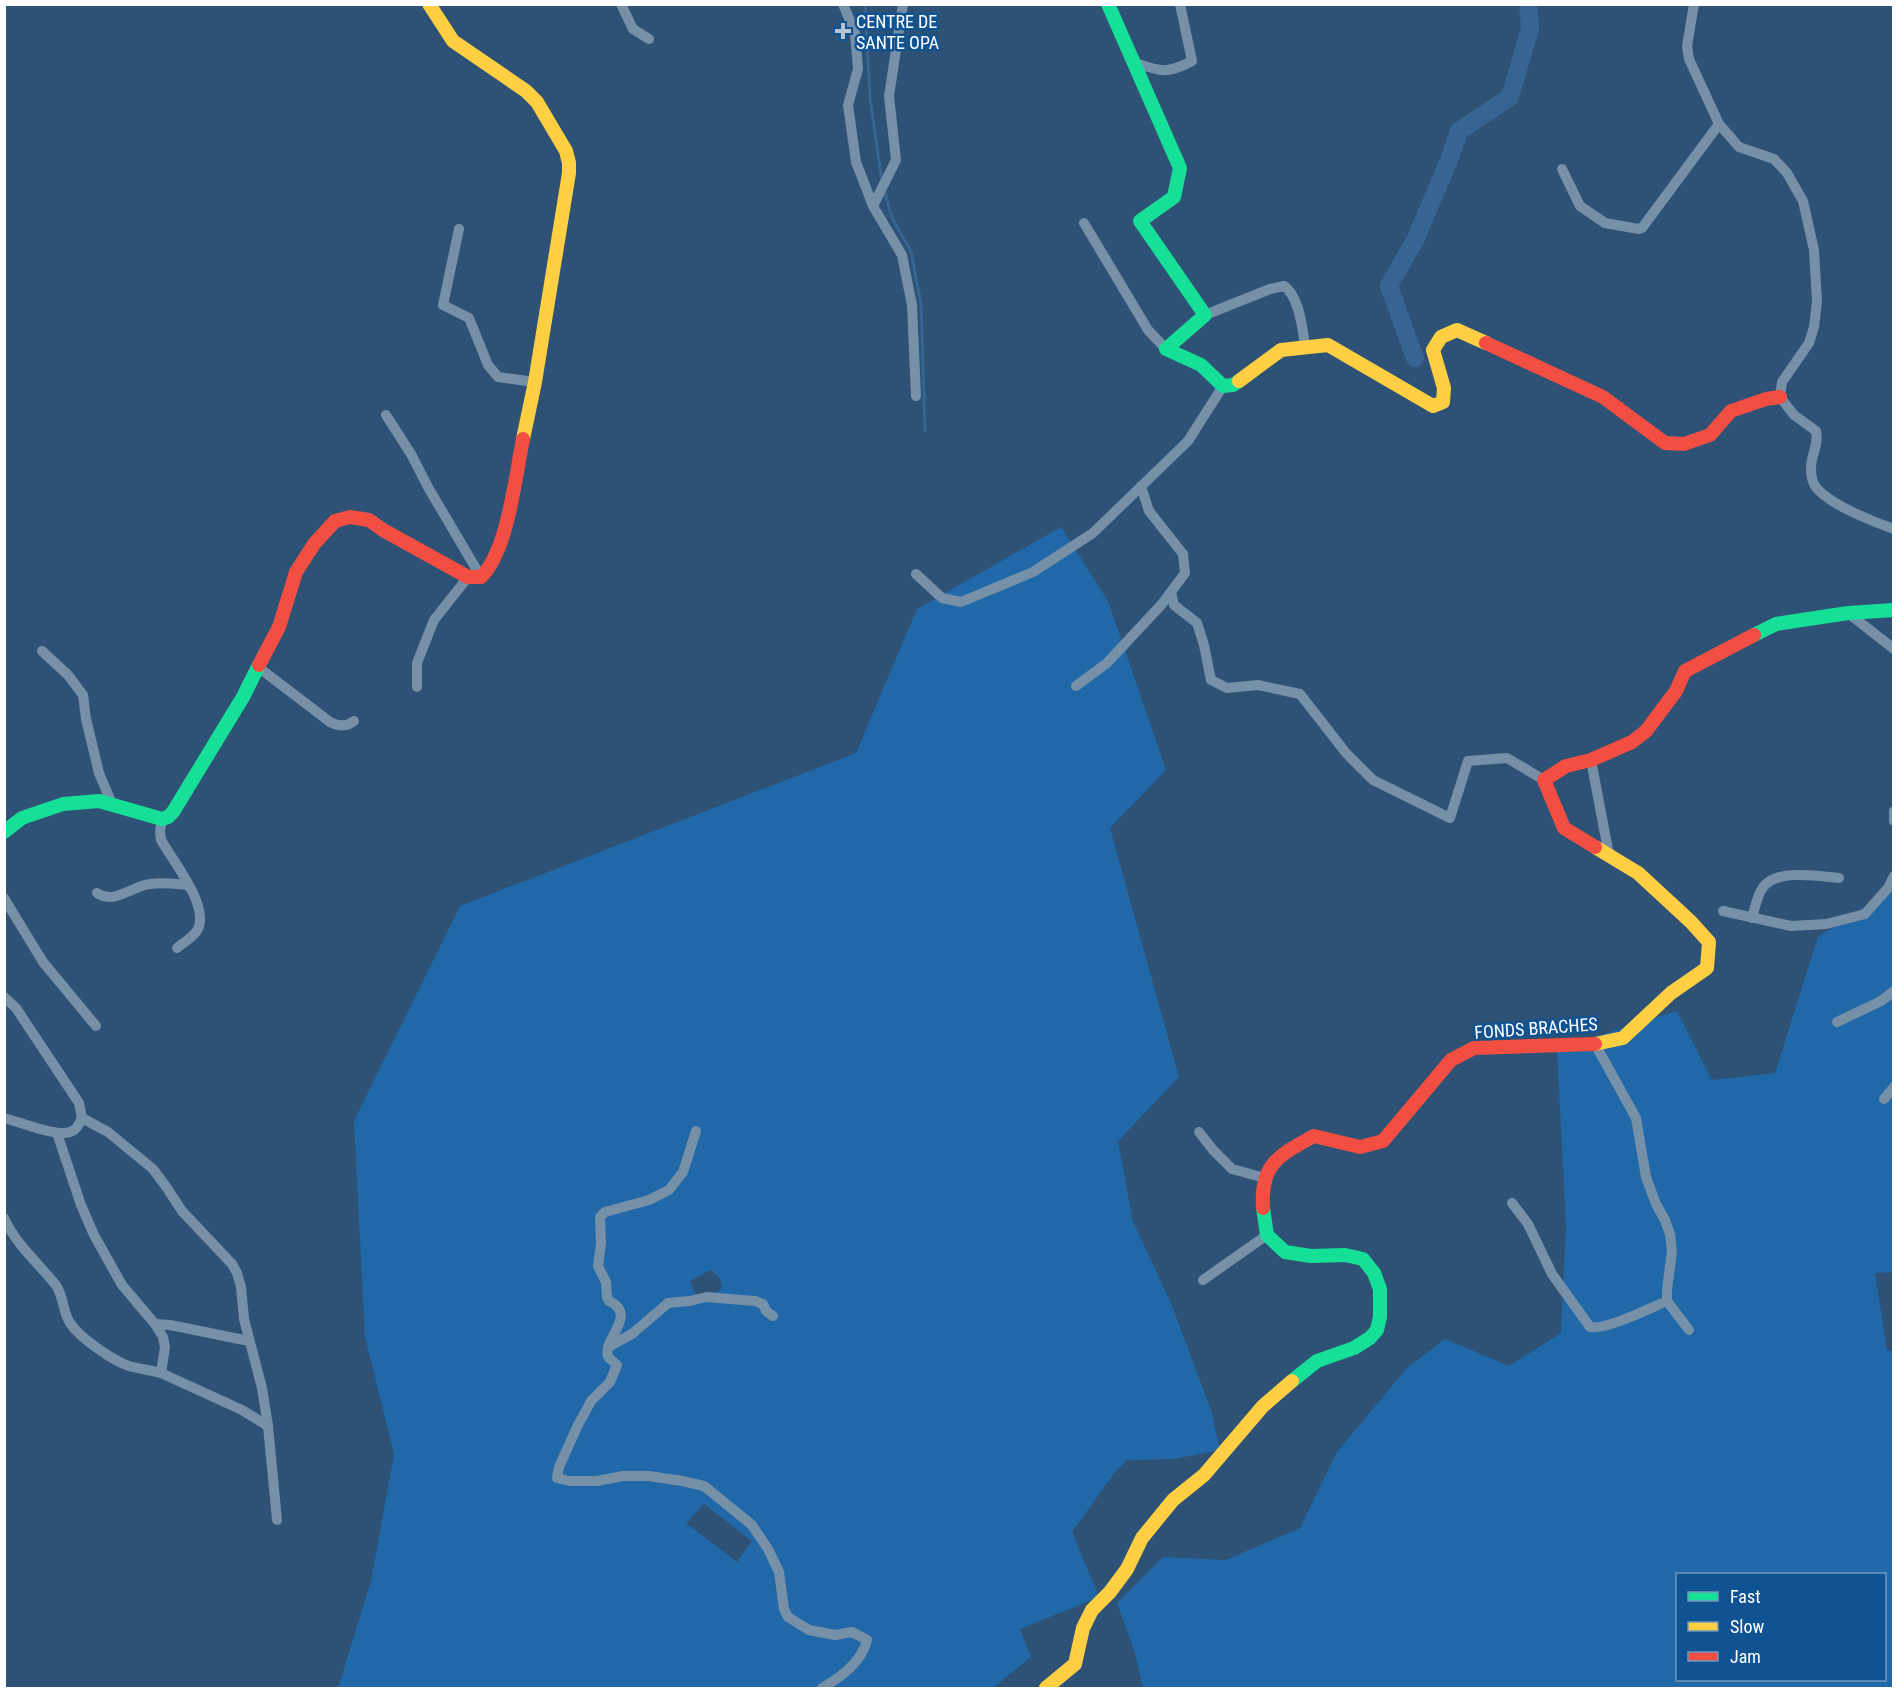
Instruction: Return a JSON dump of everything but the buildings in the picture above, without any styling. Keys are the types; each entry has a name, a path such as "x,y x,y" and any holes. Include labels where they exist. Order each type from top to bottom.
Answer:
{"street":[{"path":"417,687 417,663 434,620 474,577 488,570 502,543 535,382 569,173 566,151 532,96 453,41 429,4"},
{"path":"621,4 633,29 649,39"},
{"path":"843,4 855,33 858,69 848,105 856,162 873,206 902,255 912,305 916,396"},
{"path":"873,206 896,160 888,96 903,4"},
{"path":"1108,4 1180,168 1174,197 1140,221 1205,315"},
{"path":"1133,62 1160,71 1177,69 1192,61 1180,4"},
{"path":"1694,4 1688,46 1689,59 1719,124 1739,147 1774,159 1787,173 1803,201 1814,250 1817,302 1814,327 1809,343 1782,382 1780,397 1794,415 1816,431 1818,440 1811,464 1815,486 1830,499 1870,521 1893,529"},
{"path":"1562,169 1580,206 1605,224 1639,229 1719,124"},
{"path":"1084,222 1149,330 1166,349 1201,365 1223,386 1233,385 1281,350 1328,345 1433,406 1443,402 1444,388 1433,350 1441,337 1456,330 1603,397 1665,443 1684,444 1710,435 1731,411 1766,399 1780,397"},
{"path":"459,229 444,305 469,318 488,365 498,377 535,382"},
{"path":"1166,349 1205,315 1270,289 1284,286 1292,293 1296,301 1305,347"},
{"path":"916,574 942,598 961,602 1033,572 1093,532 1188,441 1223,386"},
{"path":"386,415 411,454 474,577"},
{"path":"1076,686 1107,663 1162,604 1185,573 1183,554 1149,511 1141,486"},
{"path":"4,832 22,818 63,804 99,801 162,819 168,817 243,697 279,627 296,572 314,544 335,521 351,517 369,520 383,530 474,577"},
{"path":"1171,592 1174,605 1197,623 1211,680 1227,688 1258,685 1299,694 1346,753 1373,780 1450,818 1468,761 1507,758 1544,780 1566,766 1591,760 1632,742 1646,730 1676,691 1684,671 1776,624 1848,613 1893,610"},
{"path":"1848,613 1893,649"},
{"path":"42,651 68,675 83,695 86,719 99,773 112,804"},
{"path":"258,667 330,722 344,726 354,722"},
{"path":"1591,760 1608,855"},
{"name":"FONDS BRACHES","path":"1265,1178 1271,1164 1289,1149 1314,1136 1360,1147 1383,1141 1451,1060 1474,1048 1595,1044 1623,1038 1671,993 1707,968 1709,942 1638,873 1564,828 1544,780"},
{"path":"1893,811 1893,821"},
{"path":"162,819 161,840 197,901 200,916 200,926 195,934 177,948"},
{"path":"1752,918 1763,887 1773,880 1794,875 1839,878"},
{"path":"1723,911 1791,926 1826,924 1865,914 1888,888 1893,876"},
{"path":"97,893 103,897 112,898 152,883 188,885"},
{"path":"4,898 43,962 96,1026"},
{"path":"1837,1022 1881,1000 1893,991"},
{"path":"4,997 16,1008 79,1103 82,1118 77,1128 68,1133 4,1118"},
{"path":"1595,1044 1636,1118 1646,1177 1670,1234 1672,1251 1666,1290 1667,1301 1689,1330"},
{"path":"1884,1099 1893,1087"},
{"path":"82,1118 108,1132 153,1169 182,1211 232,1264 237,1273 241,1287 244,1319 262,1388 277,1520"},
{"path":"696,1131 683,1172 669,1190 649,1200 605,1212 600,1217 601,1243 598,1266 606,1282 607,1297 620,1312 619,1326 608,1347 610,1359 617,1365 610,1382 591,1401 566,1449 557,1478 569,1482 597,1481 623,1476 649,1476 704,1486 717,1496 752,1525 768,1549 779,1572 784,1609 788,1617 808,1630 836,1635 852,1632 867,1640 865,1649 843,1676 822,1689"},
{"path":"57,1132 81,1205 94,1235 122,1285 163,1337 165,1347 161,1373"},
{"path":"1046,1689 1075,1664 1083,1628 1092,1610 1110,1592 1127,1569 1142,1538 1173,1500 1216,1464 1229,1445 1263,1406 1301,1373 1317,1361 1354,1348 1370,1338 1377,1330 1380,1317 1380,1288 1374,1273 1363,1258 1345,1255 1311,1256 1285,1252 1267,1235 1263,1199 1265,1178 1232,1169 1199,1132"},
{"path":"1512,1203 1528,1224 1552,1274 1590,1327 1609,1324 1667,1301"},
{"path":"4,1218 28,1254 59,1291 64,1312 70,1324 79,1334 109,1356 127,1365 161,1373 242,1410 268,1426"},
{"path":"1203,1280 1267,1235"},
{"path":"608,1347 632,1334 668,1303 706,1297 755,1301 763,1304 766,1311 773,1316"},
{"path":"155,1324 249,1341"}],"shaded area":[{"path":"1061,527 1108,601 1166,770 1110,828 1179,1077 1118,1141 1133,1222 1171,1303 1211,1410 1220,1450 1174,1459 1127,1460 1113,1475 1072,1532 1099,1597 1020,1629 1031,1657 993,1688 338,1688 371,1581 394,1454 365,1337 354,1121 460,906 856,753 917,609","holes":["710,1270 720,1278 722,1288 707,1300 696,1296 690,1281","704,1504 752,1541 737,1562 686,1523"]},
{"path":"1893,889 1893,1272 1875,1273 1887,1351 1894,1351 1893,1688 1143,1688 1135,1653 1117,1603 1163,1557 1226,1560 1300,1528 1337,1452 1407,1368 1445,1339 1509,1366 1561,1333 1566,1227 1557,1049 1677,1011 1712,1080 1775,1073 1818,937"}],"waterway":[{"path":"865,4 870,99 882,181"},
{"path":"1415,358 1389,286 1416,238 1459,131 1510,97 1530,29 1528,4"},
{"path":"885,193 892,218 911,251 921,304 925,431"}],"traffic: fast":[{"path":"1108,4 1180,168 1174,197 1140,221 1205,315 1166,349 1201,365 1223,386 1233,385 1239,381"},
{"path":"1754,635 1776,624 1848,613 1894,610"},
{"path":"4,832 22,818 63,804 99,801 162,819 168,817 243,697 259,665"},
{"path":"1263,1208 1267,1235 1285,1252 1311,1256 1345,1255 1363,1259 1374,1273 1380,1289 1380,1317 1377,1330 1370,1338 1354,1348 1317,1361 1292,1381"}],"traffic: slow":[{"path":"429,4 453,41 526,91 537,102 566,151 569,163 535,382 523,439"},
{"path":"1239,381 1281,350 1328,345 1433,406 1443,402 1444,388 1433,350 1441,337 1457,330 1486,343"},
{"path":"1595,847 1638,873 1709,942 1707,968 1671,993 1623,1038 1595,1044"},
{"path":"1046,1688 1075,1664 1083,1628 1092,1610 1110,1592 1127,1569 1142,1538 1173,1500 1204,1475 1263,1406 1292,1381"}],"traffic: jam":[{"path":"1486,343 1603,397 1665,443 1684,444 1710,435 1731,411 1766,399 1780,397"},
{"path":"259,665 279,627 296,572 314,544 335,521 350,517 369,520 468,577 481,577 498,550 504,532 523,439"},
{"path":"1595,847 1564,828 1544,780 1566,766 1591,760 1632,742 1646,731 1676,691 1685,671 1754,635"},
{"path":"1263,1208 1263,1193 1269,1171 1274,1163 1291,1149 1314,1136 1360,1147 1383,1141 1451,1060 1474,1048 1595,1044"}],"place":[{"name":"CENTRE DE SANTE OPA","path":"843,31"}]}
